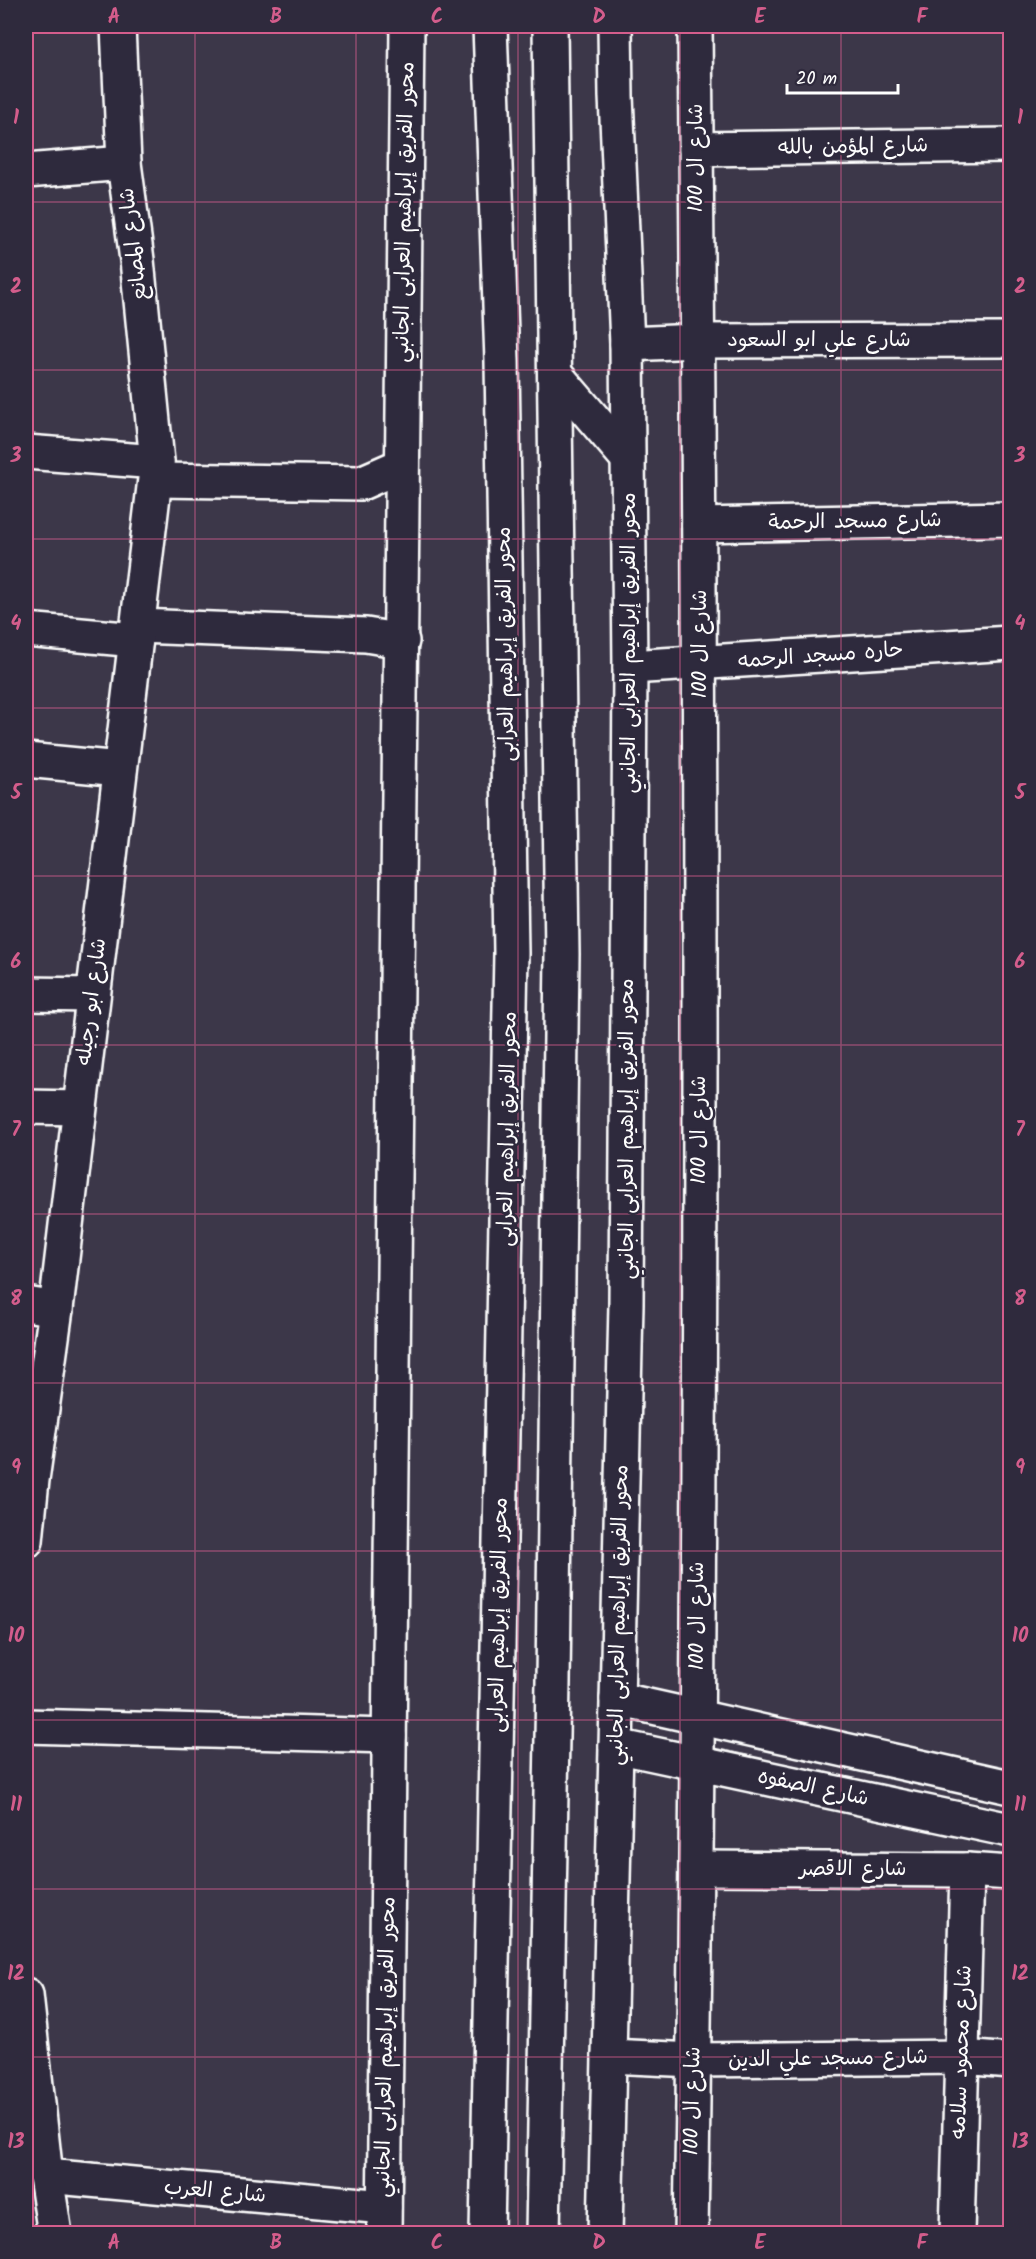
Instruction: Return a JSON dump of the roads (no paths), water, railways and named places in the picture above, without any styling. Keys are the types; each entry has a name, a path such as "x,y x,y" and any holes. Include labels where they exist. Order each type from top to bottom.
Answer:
{"street":[{"name":"شارع المصانع","path":"118,26 124,163 137,260 156,471"},
{"name":"محور الفريق إبراهيم العرابى الجانبي","path":"384,2220 407,26"},
{"name":"محور الفريق إبراهيم العرابى","path":"487,2234 511,953 502,361 490,26"},
{"path":"543,2234 554,1682 562,954 550,26"},
{"name":"محور الفريق إبراهيم العرابى الجانبي","path":"605,2234 626,1304 630,667 627,344 615,26"},
{"name":"شارع ال 100","path":"691,2234 697,1762 700,663 695,26"},
{"name":"شارع المؤمن بالله","path":"696,149 1011,145"},
{"path":"26,171 124,163"},
{"name":"شارع علي ابو السعود","path":"627,344 698,341 1011,339"},
{"path":"556,375 628,459"},
{"path":"26,452 156,471 361,483 402,465"},
{"name":"شارع ابو رجيله","path":"26,1541 41,1306 79,1108 156,471"},
{"name":"شارع مسجد الرحمة","path":"699,525 1011,519"},
{"path":"26,630 366,635 402,641"},
{"name":"حاره مسجد الرحمه","path":"630,667 1011,643"},
{"path":"26,760 120,769"},
{"path":"26,994 93,995"},
{"path":"26,1107 79,1108"},
{"name":"شارع الصفوه","path":"617,1699 1011,1787"},
{"path":"26,1726 389,1736"},
{"name":"شارع الصفوه","path":"616,1746 1011,1830"},
{"name":"شارع الاقصر","path":"696,1868 967,1870 1011,1873"},
{"name":"شارع محمود سلامه","path":"957,2234 967,1870"},
{"path":"26,1995 54,2234"},
{"name":"شارع مسجد علي الدين","path":"609,2056 694,2060 963,2057 1011,2061"},
{"name":"شارع العرب","path":"46,2176 384,2220"}]}
